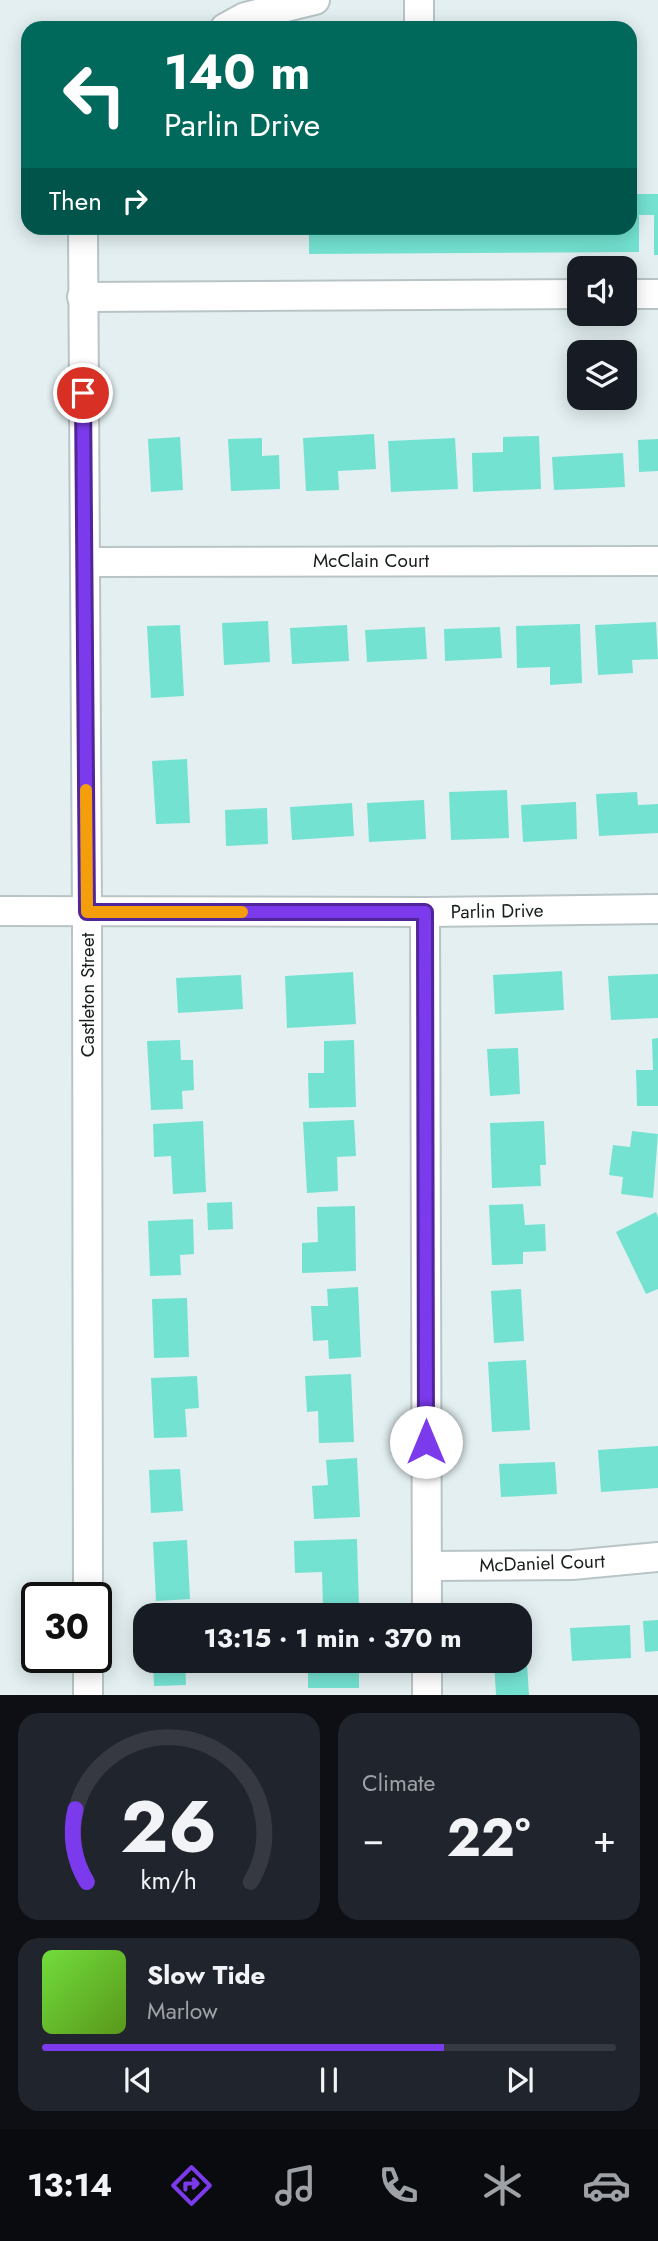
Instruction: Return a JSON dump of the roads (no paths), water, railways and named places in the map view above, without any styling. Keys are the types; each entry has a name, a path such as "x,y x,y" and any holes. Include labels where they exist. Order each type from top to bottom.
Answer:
{"street":[{"path":"238,21 315,0"},
{"path":"419,0 419,21"},
{"name":"Castleton Street","path":"83,235 88,1582"},
{"path":"82,297 567,294"},
{"path":"637,294 658,294"},
{"name":"McClain Court","path":"85,562 658,562"},
{"name":"Parlin Drive","path":"0,911 425,912 658,909"},
{"path":"425,912 427,1603"},
{"name":"McDaniel Court","path":"427,1566 572,1565 658,1557"},
{"path":"88,1673 88,1695"},
{"path":"427,1673 427,1695"}]}
